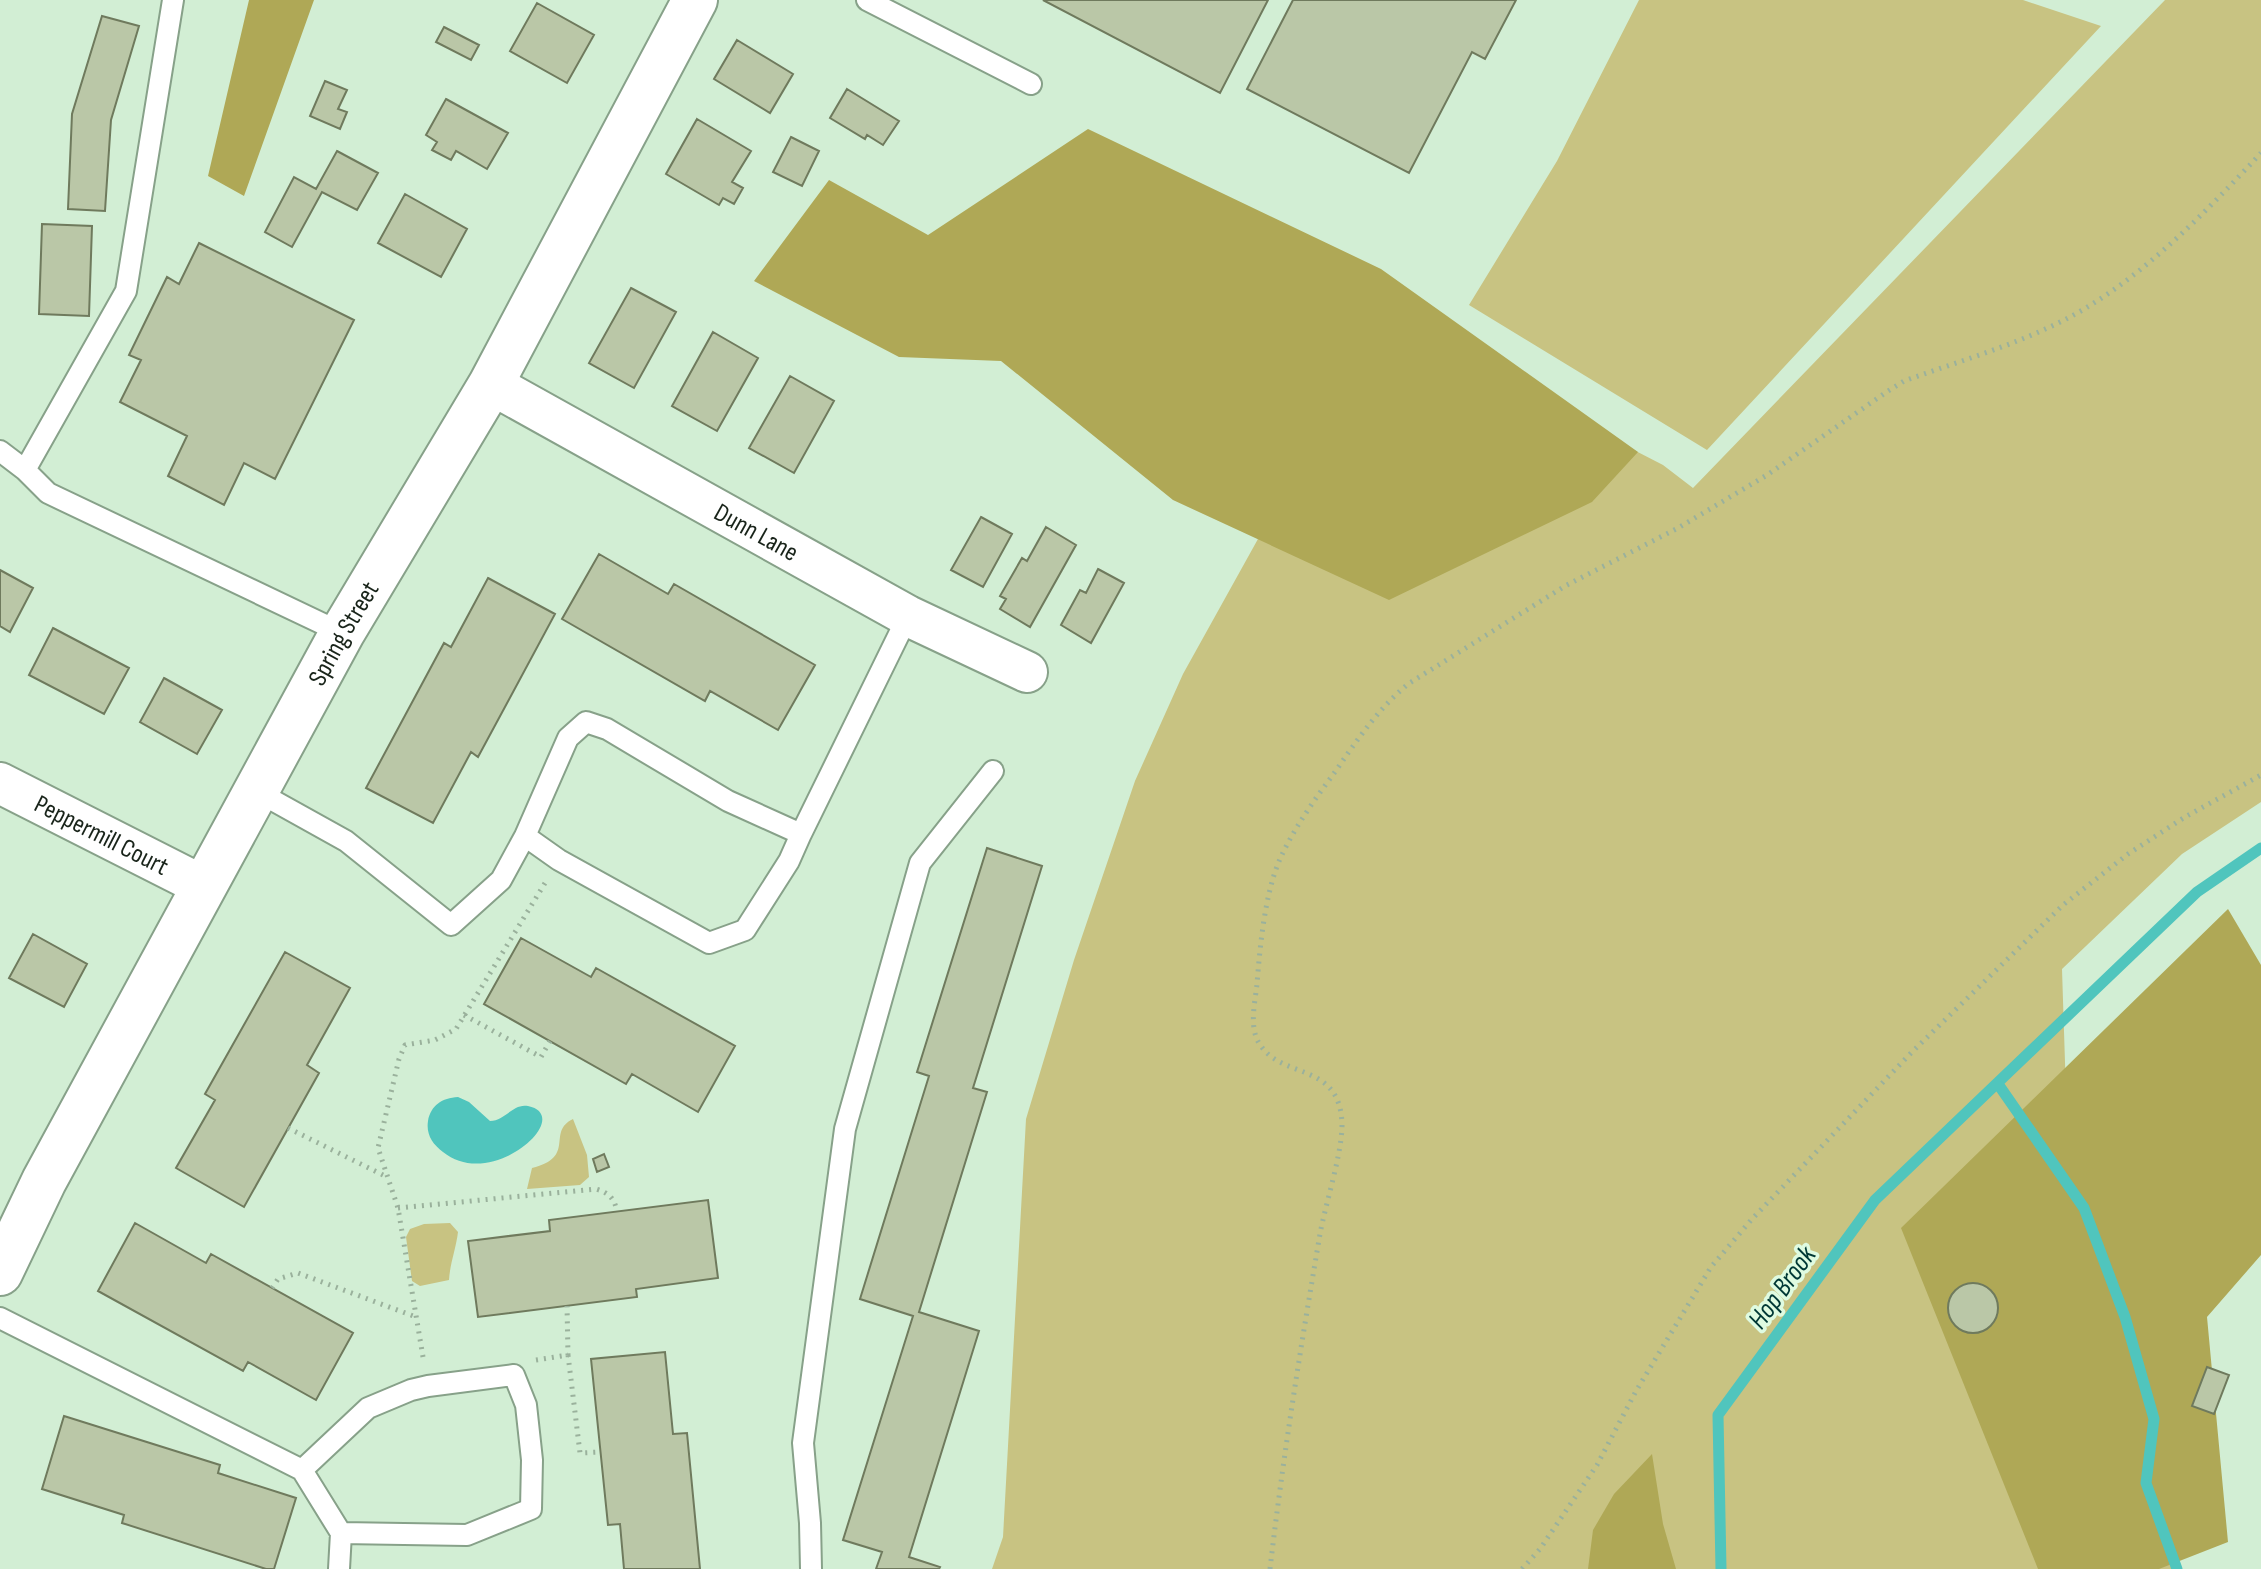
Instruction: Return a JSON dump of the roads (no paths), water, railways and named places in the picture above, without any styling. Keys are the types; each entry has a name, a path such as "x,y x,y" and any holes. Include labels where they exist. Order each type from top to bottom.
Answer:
{"main road":[{"name":"Spring Street","path":"0,1273 44,1181 342,633 491,384 695,0"}],"street":[{"name":"Dunn Lane","path":"491,384 908,616 1027,672"},
{"name":"Peppermill Court","path":"0,783 205,887"}],"lane":[{"path":"25,470 126,291 173,0"},
{"path":"867,0 1031,84"},
{"path":"0,451 48,493 342,633"},
{"path":"525,836 559,860 709,943 745,930 789,861 908,616"},
{"path":"256,791 346,841 451,925 501,880 525,836 568,738 586,722 607,729 728,801 801,834"},
{"path":"811,1569 803,1443 845,1129 920,863 993,771"},
{"path":"0,1318 302,1470 341,1533 339,1569"},
{"path":"302,1470 368,1408 428,1386 514,1375 526,1405 532,1460 531,1509 467,1535 341,1533"}],"water":[{"path":"458,1097 469,1102 490,1121 513,1109 528,1106 540,1112 542,1123 522,1148 504,1158 484,1163 463,1162 436,1146 428,1126 429,1115 435,1107 442,1101"}],"waterway":[{"name":"Hop Brook","path":"1721,1569 1718,1415 1875,1200 2197,892 2261,848"},
{"path":"1998,1084 2084,1208 2125,1317 2154,1419 2146,1483 2177,1569"}]}
